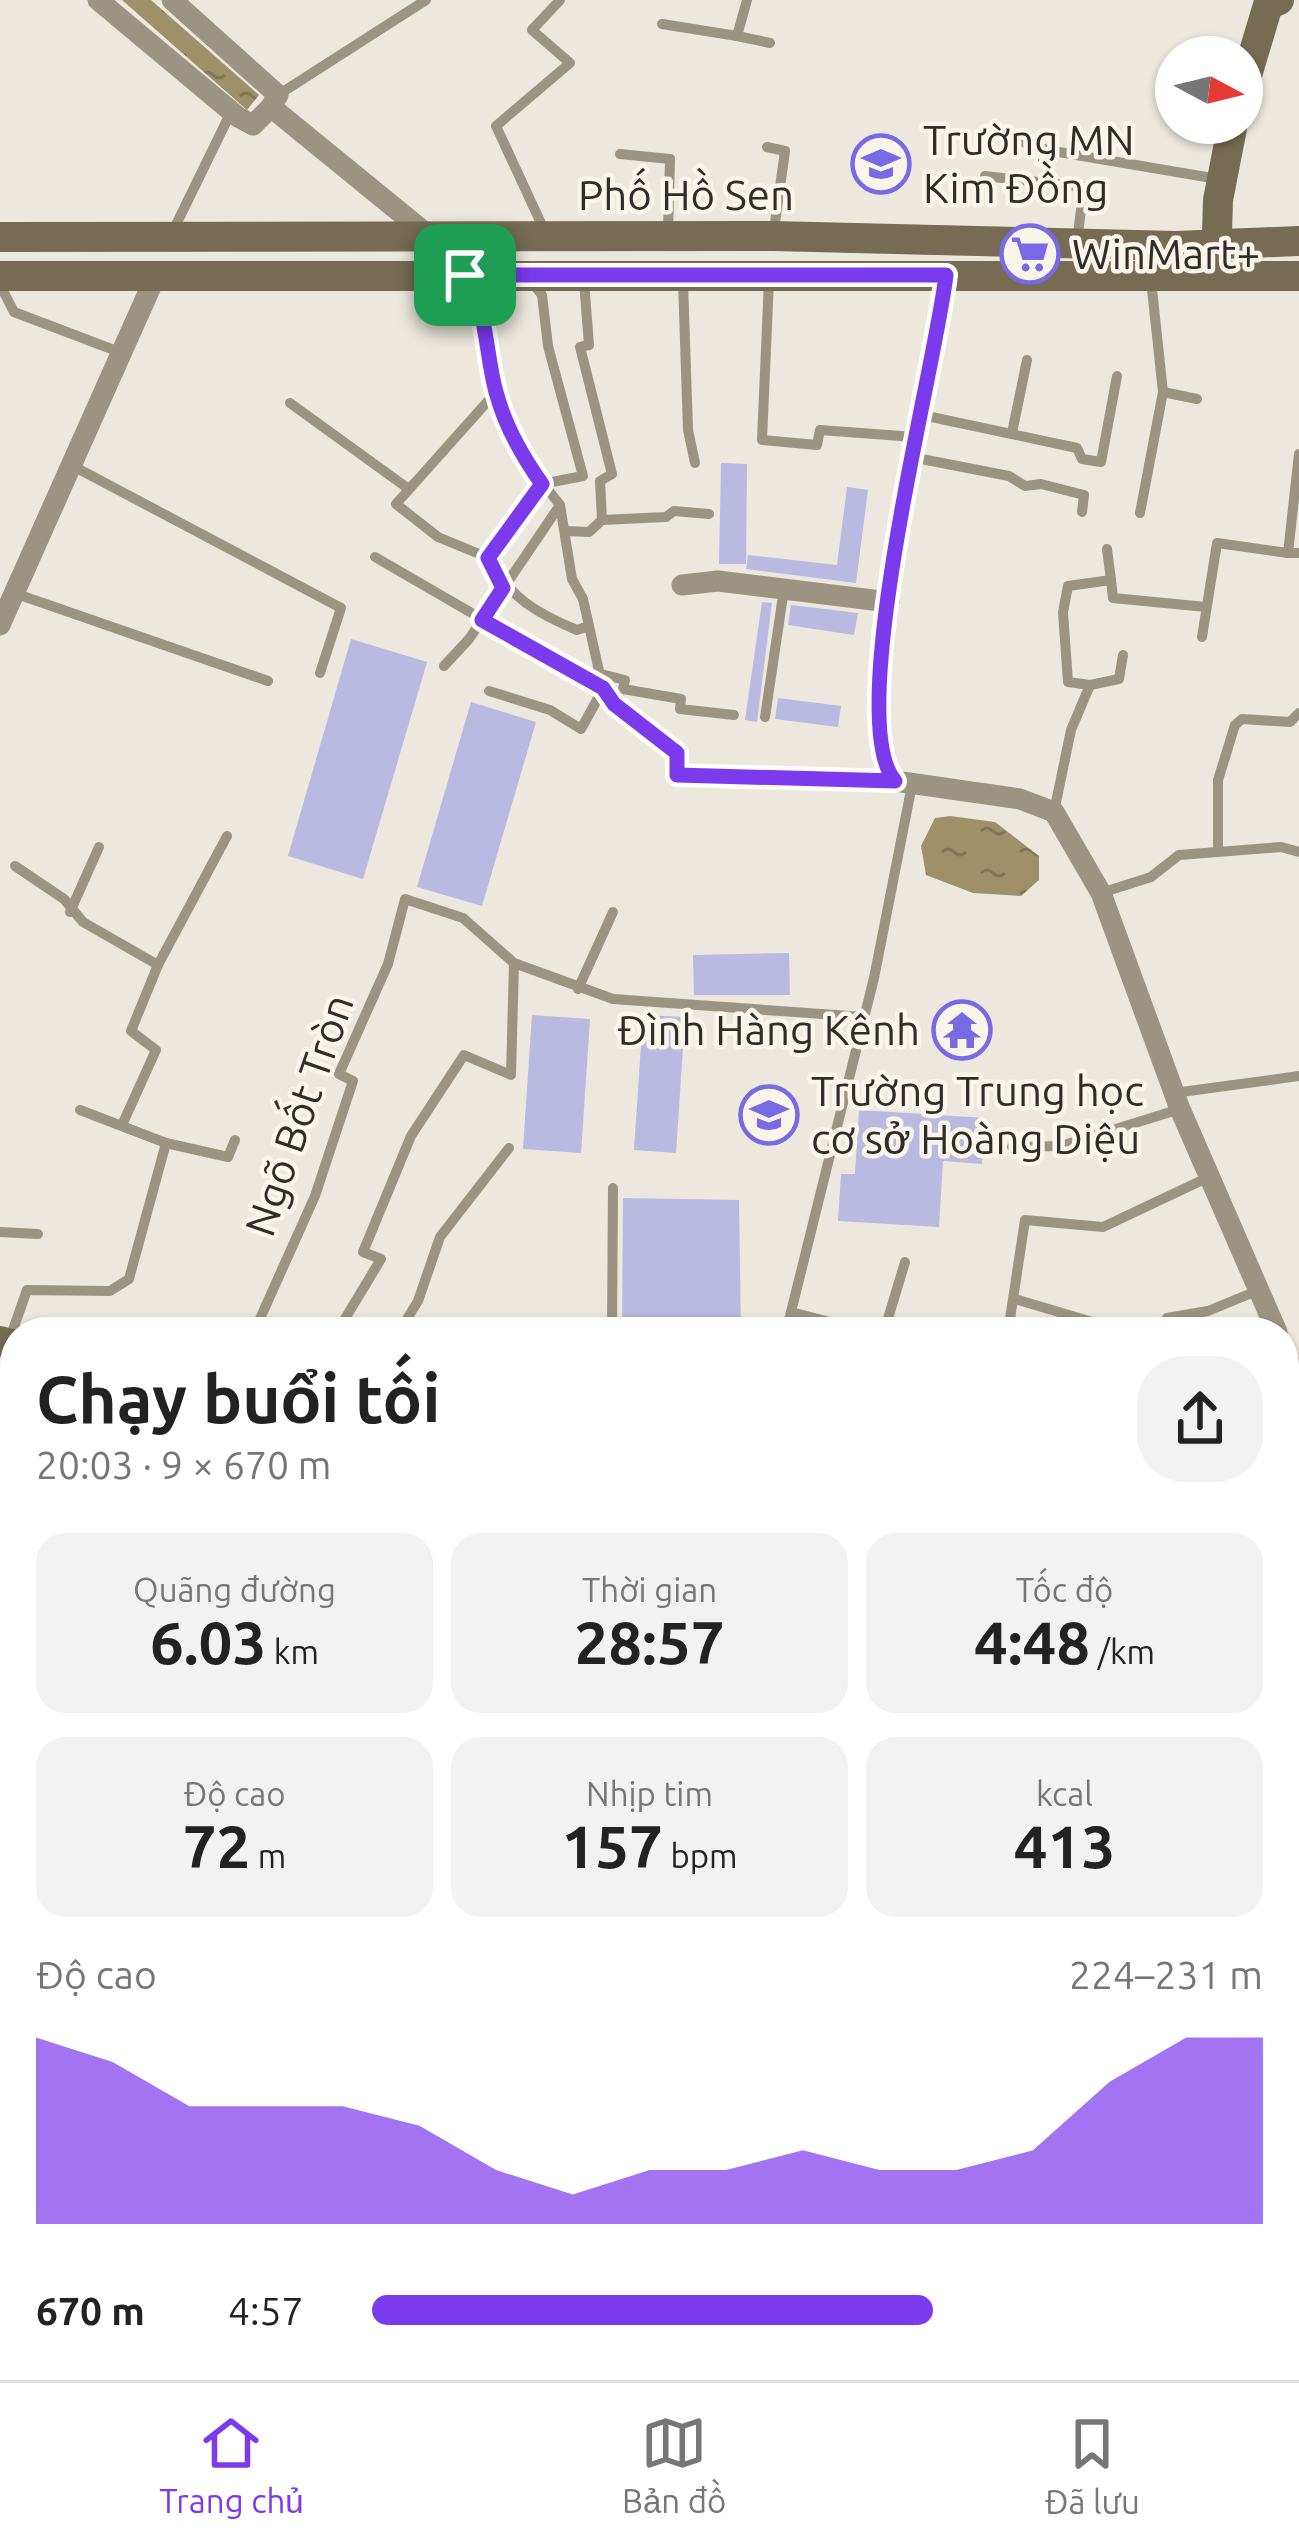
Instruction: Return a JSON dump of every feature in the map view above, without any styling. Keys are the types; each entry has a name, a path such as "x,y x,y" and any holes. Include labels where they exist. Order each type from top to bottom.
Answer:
{"main road":[{"path":"1258,36 1267,2"},
{"path":"1228,144 1221,179 1228,277"},
{"path":"1227,244 1232,144"},
{"name":"Phố Hồ Sen","path":"0,237 773,236 1077,244 1299,241"},
{"name":"Phố Hồ Sen","path":"0,276 1299,276"}],"street":[{"path":"98,0 231,112 253,125 275,101"},
{"path":"172,0 275,101 434,240 450,274"},
{"path":"0,625 70,464 125,354 157,273"},
{"path":"946,275 889,602 877,714 883,758 903,783 1020,799 1054,812 1101,893 1177,1101 1271,1317"},
{"path":"682,585 718,581 889,602"}],"lane":[{"path":"275,101 426,0"},
{"path":"548,237 496,126 570,63 532,30 560,0"},
{"path":"736,36 747,0"},
{"path":"662,24 770,43"},
{"path":"170,236 231,112"},
{"path":"995,133 1047,150 1221,179"},
{"path":"766,147 785,151 773,236"},
{"path":"620,154 670,159 668,236"},
{"path":"985,176 1084,187 1077,244"},
{"path":"450,274 478,294 496,392 521,455 560,505 572,579 590,626 603,688 614,704 677,753 677,775 903,783 864,1017 790,1317"},
{"path":"488,558 542,484 583,476 548,346 542,295 525,275"},
{"path":"769,277 762,440 817,445 820,430 915,436 1012,433 1077,448 1082,459 1101,462 1117,376"},
{"path":"1140,513 1162,392 1151,277"},
{"path":"584,278 589,345 580,347 612,474 600,481 602,520"},
{"path":"683,279 688,430 695,463"},
{"path":"0,286 14,312 125,354"},
{"path":"1012,433 1027,360"},
{"path":"496,392 406,487 396,504 438,536 488,558 503,588 551,620 577,630 590,626"},
{"path":"1162,392 1197,399"},
{"path":"290,403 406,487"},
{"path":"915,436 1025,486 1041,484 1084,494 1082,512"},
{"path":"1202,637 1217,543 1293,553 1299,454"},
{"path":"70,464 341,608 320,673"},
{"path":"444,666 482,620 560,505"},
{"path":"565,531 589,532 602,520 666,517 674,511 709,514"},
{"path":"1107,549 1113,598 1206,607"},
{"path":"375,557 603,688"},
{"path":"1111,580 1068,586 1063,612 1068,682 1090,685 1119,679 1123,655"},
{"path":"765,717 784,590"},
{"path":"14,593 268,681"},
{"path":"597,673 625,680 623,689 681,699 680,709 734,715"},
{"path":"1054,812 1071,730 1090,685"},
{"path":"489,691 550,710 581,729 603,688"},
{"path":"1218,851 1218,780 1235,725 1242,719 1290,722 1299,713"},
{"path":"122,1125 156,1050 131,1031 158,965 227,836"},
{"path":"70,912 99,847"},
{"path":"1101,893 1150,877 1179,855 1281,847 1299,852"},
{"path":"15,866 64,899 70,912 158,965"},
{"name":"Ngõ Bốt Tròn","path":"261,1317 314,1196 353,1081 340,1074 388,964 405,899 463,918 514,963 614,999 864,1017"},
{"path":"578,989 613,912"},
{"path":"346,1317 381,1259 363,1252 411,1136 464,1055 511,1075 514,963"},
{"path":"1012,1147 1061,1146 1177,1101 1299,1076"},
{"path":"80,1110 166,1143 228,1156 235,1140"},
{"path":"17,1317 27,1290 110,1291 129,1279 166,1143"},
{"path":"408,1317 440,1237 509,1148"},
{"path":"1012,1317 1025,1220 1103,1227 1209,1177"},
{"path":"612,1317 613,1188"},
{"path":"0,1232 38,1234"},
{"path":"888,1317 905,1262"},
{"path":"1173,1317 1208,1311 1259,1289"},
{"path":"1015,1299 1076,1317"},
{"path":"791,1312 810,1317"}],"water":[{"path":"122,0 151,0 259,95 247,110"},
{"path":"935,818 995,822 1039,856 1039,880 1021,896 973,893 926,875 921,846"}],"building":[{"path":"721,463 747,464 746,564 719,564"},
{"path":"847,487 868,490 856,583 746,569 748,555 837,565"},
{"path":"762,602 772,603 757,722 745,720"},
{"path":"791,605 858,613 854,635 788,625"},
{"path":"351,639 427,662 363,879 288,856"},
{"path":"778,698 841,706 838,727 775,719"},
{"path":"471,702 536,722 482,906 417,887"},
{"path":"789,953 790,995 694,995 693,955"},
{"path":"532,1015 590,1019 581,1153 523,1149"},
{"path":"643,1015 685,1017 676,1153 634,1150"},
{"path":"859,1110 985,1118 982,1164 943,1161 939,1227 838,1221 841,1174 855,1174"},
{"path":"623,1198 739,1200 741,1317 622,1317"}],"place":[{"name":"Trường MN Kim Đồng","path":"881,164"},
{"name":"WinMart+","path":"1030,254"},
{"name":"Đình Hàng Kênh","path":"962,1030"},
{"name":"Trường Trung học cơ sở Hoàng Diệu","path":"769,1115"}],"route":[{"path":"465,275 683,279 946,275 911,458 877,714 883,758 895,781 677,775 677,753 614,704 603,688 572,674 534,644 482,620 503,588 488,558 542,484 521,455 496,392 478,294 465,275"}]}
